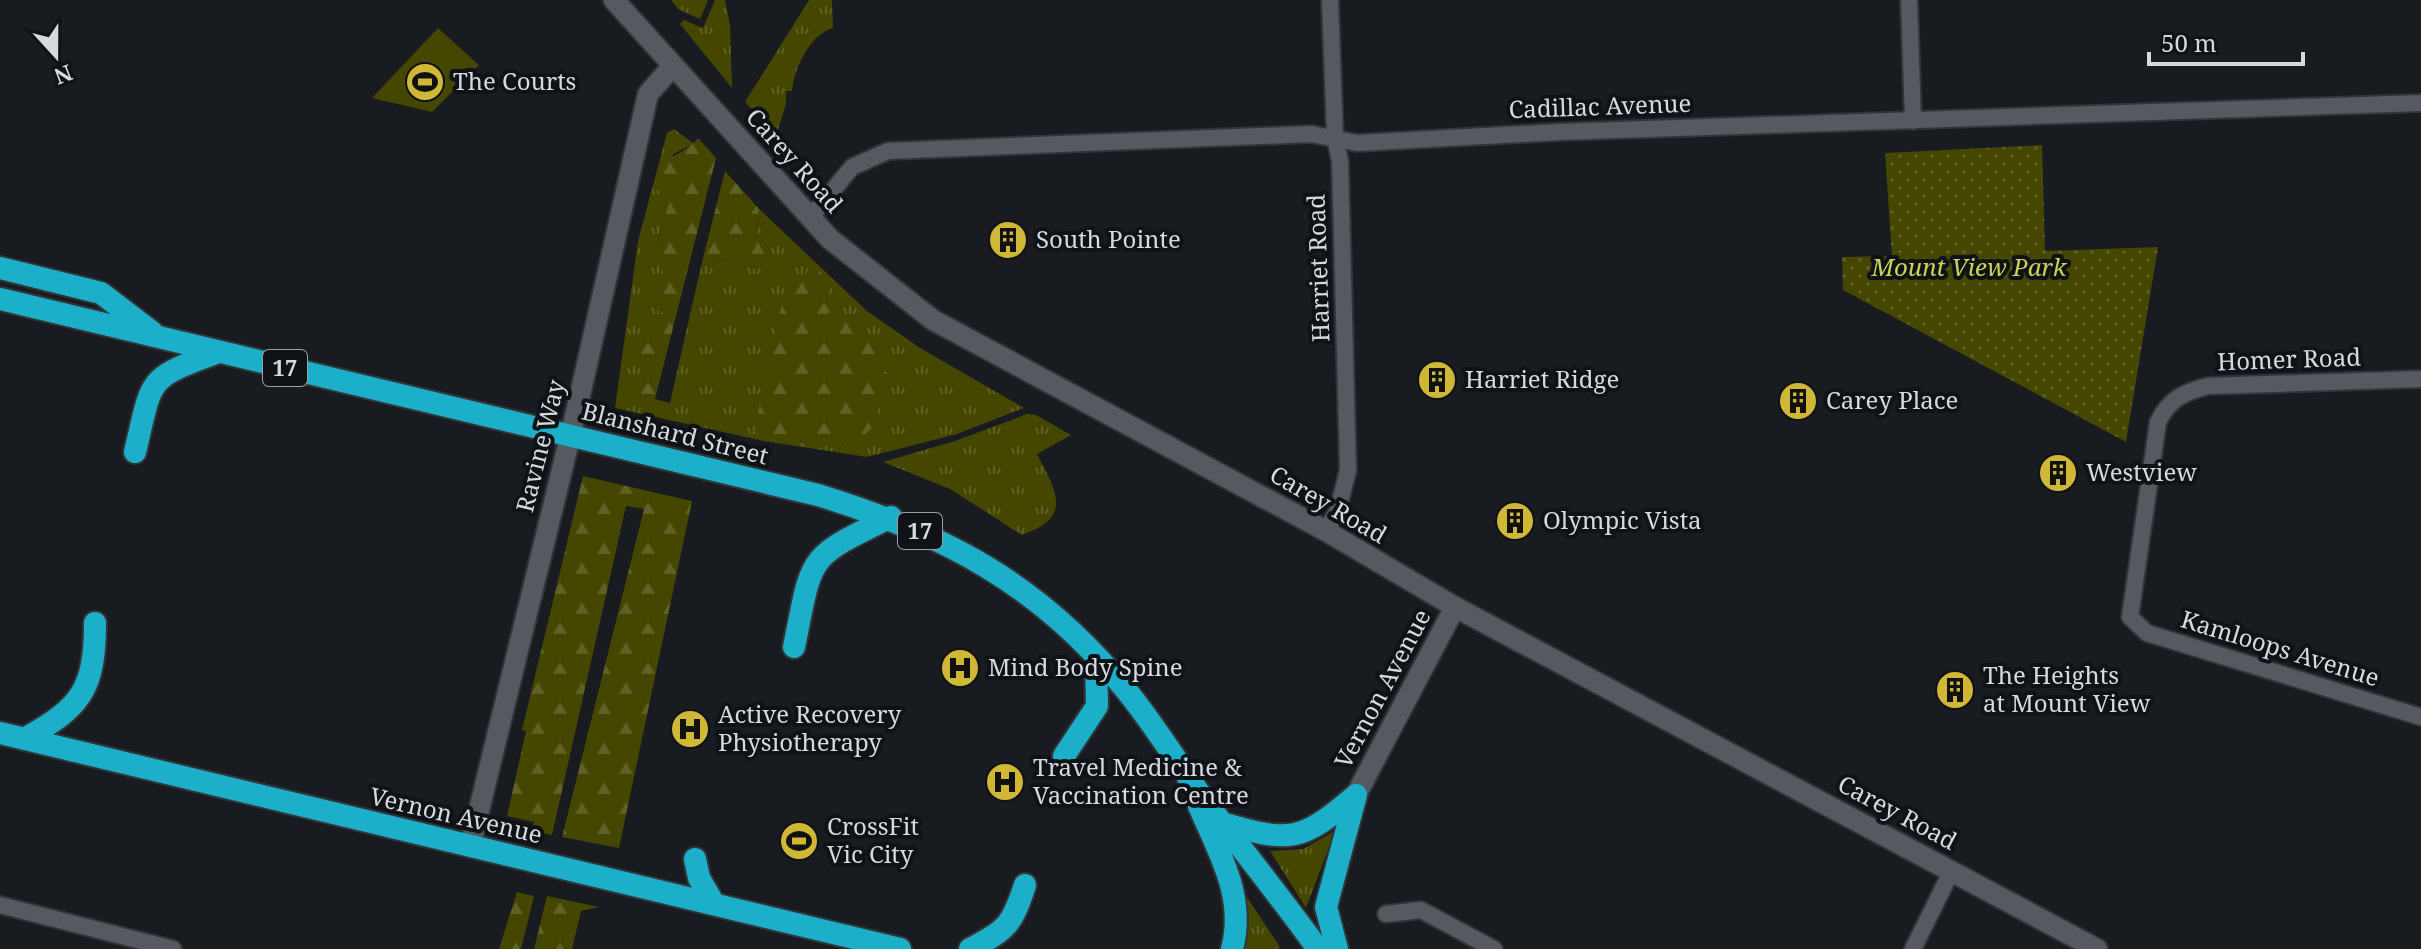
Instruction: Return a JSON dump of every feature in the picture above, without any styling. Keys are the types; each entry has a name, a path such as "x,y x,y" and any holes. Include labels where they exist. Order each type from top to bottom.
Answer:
{"highway":[{"path":"0,268 101,293 160,337"},
{"name":"Blanshard Street","path":"0,299 818,495 891,517 949,544 1024,591 1096,656 1155,729 1222,823"},
{"path":"135,452 151,386 171,369 219,352"},
{"path":"794,647 809,575 817,559 829,547 891,517"},
{"path":"24,739 62,718 83,696 95,646 95,623"},
{"path":"1064,756 1097,706 1096,656"},
{"name":"Vernon Avenue","path":"0,733 900,949"},
{"path":"1184,772 1230,880 1238,924 1232,949"},
{"path":"1222,823 1275,838 1295,836 1321,825 1356,795"},
{"path":"1337,949 1326,907 1356,795"},
{"name":"17","path":"1222,823 1318,949"},
{"path":"695,859 699,878 714,904"},
{"path":"970,949 1001,934 1014,920 1025,885"}],"street":[{"name":"Carey Road","path":"614,0 810,218 852,259 933,320 1326,531 1455,607 2097,949"},
{"name":"Harriet Road","path":"1326,531 1338,510 1348,470 1340,161 1335,138 1330,0"},
{"path":"1909,0 1913,121"},
{"name":"Ravine Way","path":"470,847 570,436 648,94 680,74"},
{"name":"Cadillac Avenue","path":"810,218 852,167 888,151 1311,134 1357,143 1559,132 2421,103"},
{"name":"Homer Road","path":"2130,617 2158,422 2166,408 2183,392 2208,386 2421,379"},
{"name":"Vernon Avenue","path":"1356,795 1455,607"},
{"name":"Kamloops Avenue","path":"2130,617 2147,633 2421,717"},
{"path":"1913,949 1951,872"},
{"path":"0,905 173,949"},
{"path":"1386,914 1421,910 1494,949"}],"green space":[{"path":"671,0 708,0 700,19 678,9"},
{"path":"715,0 725,0 730,25 732,88 680,24 684,20 703,28"},
{"path":"809,0 832,0 833,28 817,37 805,54 792,91 786,91 786,104 776,136 745,102"},
{"name":"The Courts","path":"438,28 479,65 432,112 372,98"},
{"path":"674,129 694,144 673,154 669,202 655,253 663,265 667,326 647,369 655,399 670,403 701,266 729,259 755,235 759,209 867,311 920,348 1024,408 957,434 867,457 764,441 615,408 638,241 667,133"},
{"path":"698,138 716,158 655,399 639,397 633,380 647,369 641,353 648,330 667,326 667,315 658,311 650,293 664,274 655,253 669,202 656,188 667,161"},
{"name":"Mount View Park","path":"2042,145 2045,251 2158,247 2126,442 1843,290 1842,257 1892,256 1885,153"},
{"path":"725,171 759,209 755,235 767,259 756,270 729,259 701,266"},
{"path":"812,265 834,284 827,293 836,305 828,314 833,321 846,318 863,326 862,339 875,345 877,361 891,378 879,398 879,421 863,437 855,442 803,447 790,439 771,442 754,431 782,304"},
{"path":"1027,414 1036,415 1071,435 1037,454 1054,491 1055,511 1038,528 1022,535 950,489 883,462 955,441"},
{"path":"583,476 692,501 619,848 562,837 644,509 626,506 552,835 531,831 534,822 507,816 526,731 522,730"},
{"path":"1335,831 1306,908 1270,851 1303,849"},
{"path":"1239,885 1280,947 1278,949 1243,949 1247,923"},
{"path":"517,892 534,896 521,949 499,949"},
{"path":"547,896 599,907 581,911 572,949 534,949"}],"place":[{"name":"The Courts","path":"425,82"},
{"name":"South Pointe","path":"1008,240"},
{"name":"Harriet Ridge","path":"1437,380"},
{"name":"Carey Place","path":"1798,401"},
{"name":"Westview","path":"2058,473"},
{"name":"Olympic Vista","path":"1515,521"},
{"name":"Mind Body Spine","path":"960,668"},
{"name":"The Heights at Mount View","path":"1955,690"},
{"name":"Active Recovery Physiotherapy","path":"690,729"},
{"name":"Travel Medicine & Vaccination Centre","path":"1005,782"},
{"name":"CrossFit Vic City","path":"799,841"}]}
